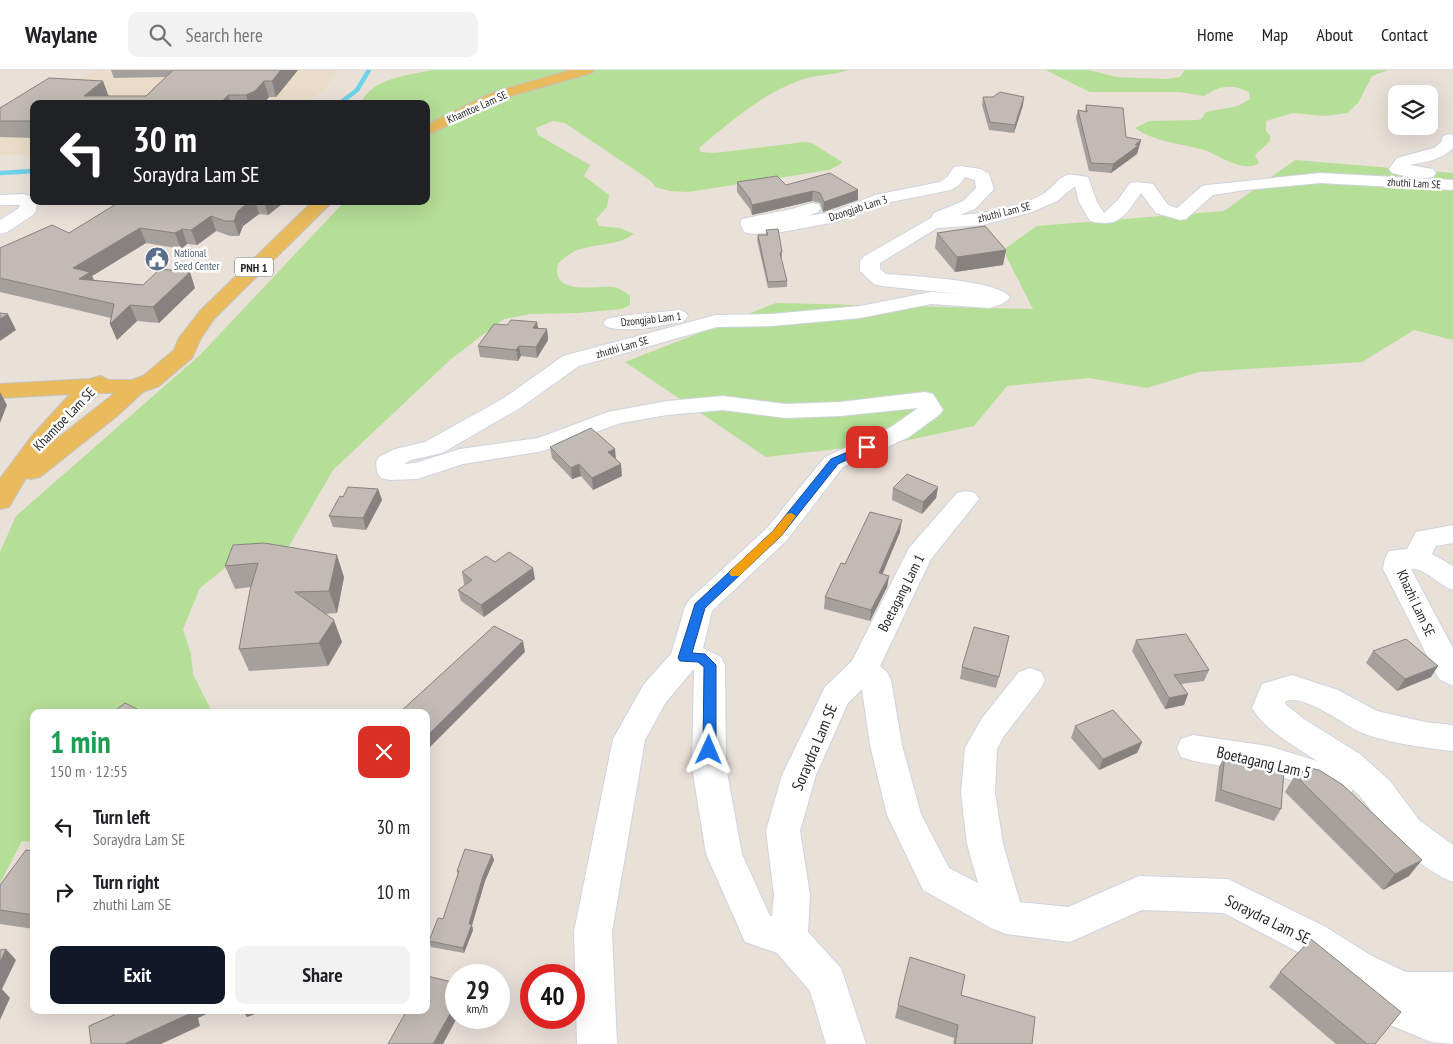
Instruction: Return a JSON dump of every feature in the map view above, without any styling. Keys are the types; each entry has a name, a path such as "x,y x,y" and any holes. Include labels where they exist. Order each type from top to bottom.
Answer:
{"main road":[{"name":"Khamtoe Lam SE","path":"430,128 499,95 587,70"},
{"name":"Khamtoe Lam SE","path":"135,387 151,381 184,353 190,338 207,315 320,205"},
{"name":"Khamtoe Lam SE","path":"3,496 23,462 92,386 152,362 190,338"},
{"path":"92,386 135,387"},
{"name":"PNH 1","path":"0,392 92,386"},
{"name":"PNH 1","path":"0,392 47,409 87,414 109,411 135,387"},
{"name":"Khamtoe Lam SE","path":"3,496 109,411"}],"street":[{"path":"1448,139 1450,143 1443,151 1403,162 1398,169 1453,174"},
{"name":"Dzongjab Lam 3","path":"812,208 796,214 749,223 750,228 782,226 836,217 881,199 945,186 953,181 960,171 975,173 983,178 985,189 969,204 944,214 933,223"},
{"name":"zhuthi Lam SE","path":"685,658 699,607 777,534 834,462 900,432 931,410 926,399 840,409 786,411 723,402 667,408 616,417 544,444 460,458 417,471 390,472 388,462 404,454 433,448 512,403 571,361 716,322 772,320 860,312 931,298 989,302 1000,297 986,291 881,280 870,272 870,261 933,223 983,219 1026,208 1051,197 1071,180 1082,182 1088,202 1096,217 1108,219 1124,204 1136,187 1148,188 1162,208 1180,215 1208,190 1245,185 1320,178 1453,185"},
{"path":"0,200 24,200 29,203 27,211 0,228"},
{"name":"Dzongjab Lam 1","path":"614,322 657,320 690,314 710,318 716,322"},
{"name":"Boetagang Lam 1","path":"863,669 919,555 966,499"},
{"path":"1416,558 1426,538 1453,534"},
{"name":"Khazhi Lam SE","path":"1453,580 1433,564 1416,558 1399,558 1397,569 1453,674"},
{"path":"597,1044 593,932 629,739 655,693 685,658 700,658 710,665 709,767 724,854 758,930 789,938 827,980 846,1044"},
{"name":"Soraydra Lam SE","path":"789,938 792,895 783,830 799,775 836,696 863,669 876,680 886,745 904,815 936,880 1006,917 1070,925 1139,893 1228,896 1310,938 1358,968 1404,991 1453,991"},
{"path":"1006,917 985,844 978,792 981,748 993,727 1030,680"},
{"path":"1453,738 1369,722 1327,699 1292,687 1273,693 1268,708 1293,728 1348,764 1378,791 1407,831 1453,866"},
{"name":"Boetagang Lam 5","path":"1193,748 1290,766 1321,775 1346,790 1400,839 1435,864 1453,870"},
{"path":"1358,968 1376,992 1406,1014 1438,1025 1453,1026"}],"shaded area":[{"path":"95,70 337,70 325,89 310,100 44,100 53,97"},
{"path":"30,104 30,155 0,155 0,119 16,109"}],"green space":[{"path":"432,70 848,70 804,79 784,87 746,110 699,148 701,152 715,153 805,142 812,143 842,162 829,170 688,192 670,191 655,187 651,181 565,123 553,121 536,128 538,135 590,165 584,176 609,195 607,207 596,219 599,226 620,228 634,234 622,240 587,247 572,253 558,264 557,274 561,281 568,285 587,288 618,288 630,296 630,305 622,309 578,313 531,314 504,319 451,359 333,470 289,546 249,549 200,588 183,629 191,654 193,674 210,709 30,709 30,842 22,841 0,883 0,552 16,516 200,355 341,205 430,205 430,100 363,100 373,88 402,76"},
{"path":"1046,70 1089,70 1116,77 1166,79 1180,77 1185,70 1388,70 1372,76 1358,103 1347,113 1325,116 1293,113 1266,121 1266,131 1270,135 1270,141 1255,155 1259,163 1253,166 1246,166 1239,165 1204,150 1160,140 1135,128 1149,121 1198,120 1206,112 1238,106 1250,99 1249,92 1226,87 1204,96 1179,92 1090,92"},
{"path":"1295,160 1453,173 1453,340 1414,330 1362,362 1199,372 1147,388 1089,378 1007,386 974,426 899,442 766,457 625,362 776,303 1033,309 1003,250 1037,226 1224,211"}],"building":[{"path":"173,70 281,70 272,81 264,81 255,91 246,95 228,95 224,100 30,100 30,121 0,121 0,108 49,78 103,81 84,96 146,96"},
{"path":"1000,92 1024,97 1015,125 990,122 983,97 993,97"},
{"path":"1086,105 1123,108 1126,137 1141,140 1135,145 1139,145 1113,164 1091,163 1078,110 1087,112"},
{"path":"830,173 858,190 824,202 820,193 813,191 752,205 750,199 737,182 777,176 786,185"},
{"path":"114,205 246,205 238,211 234,221 225,221 211,216 191,230 182,229 175,233 140,228 73,268 90,272 79,279 143,285 160,269 190,272 153,307 130,305 110,324 114,304 0,278 0,248 52,225 69,233"},
{"path":"985,226 1006,250 957,257 937,233"},
{"path":"778,229 782,252 780,253 787,281 768,282 758,235 768,235 766,230"},
{"path":"0,313 8,314 0,319"},
{"path":"511,320 537,322 533,328 547,329 536,347 519,346 516,350 478,346 494,324 507,325"},
{"path":"591,428 615,449 608,452 621,464 592,478 579,464 571,468 550,447"},
{"path":"907,474 938,487 923,502 893,488"},
{"path":"348,487 378,489 363,518 329,516 340,496 343,497"},
{"path":"870,512 902,520 879,573 889,576 871,610 825,597 841,563 845,564"},
{"path":"264,543 337,555 329,591 295,592 334,620 319,643 239,649 250,590 258,563 225,566 233,545"},
{"path":"509,552 533,568 481,605 458,590 472,580 462,572 486,556 495,562"},
{"path":"494,626 523,641 430,733 430,709 403,709"},
{"path":"974,627 1009,636 999,677 962,667"},
{"path":"1186,634 1209,670 1174,675 1188,694 1169,698 1136,640"},
{"path":"1406,639 1438,666 1405,679 1373,651"},
{"path":"125,703 137,709 117,709"},
{"path":"1113,710 1142,742 1103,759 1075,726"},
{"path":"1225,755 1265,762 1265,765 1284,771 1281,809 1221,790"},
{"path":"1310,768 1319,770 1343,785 1422,860 1395,874 1295,775"},
{"path":"465,849 492,855 483,876 469,924 472,924 463,948 430,941 438,918 443,919 459,871 457,871"},
{"path":"26,850 30,850 30,914 0,910 0,885"},
{"path":"1311,939 1401,1012 1375,1044 1367,1044 1280,972"},
{"path":"6,949 0,962 0,950"},
{"path":"910,957 965,975 961,995 1035,1017 1032,1044 955,1044 958,1025 898,1005"},
{"path":"430,977 445,980 445,1023 433,1044 388,1044 405,1014 430,1014"},
{"path":"189,1014 124,1044 91,1044 89,1026 114,1015"}],"waterway":[{"path":"344,100 357,90 369,70"},
{"path":"0,173 30,171"}],"slow traffic":[{"path":"735,573 777,534 791,516"}],"place":[{"name":"National Seed Center","path":"157,259"}],"route":[{"path":"709,750 710,665 700,658 685,658 699,607 777,534 834,462 867,447"}]}
